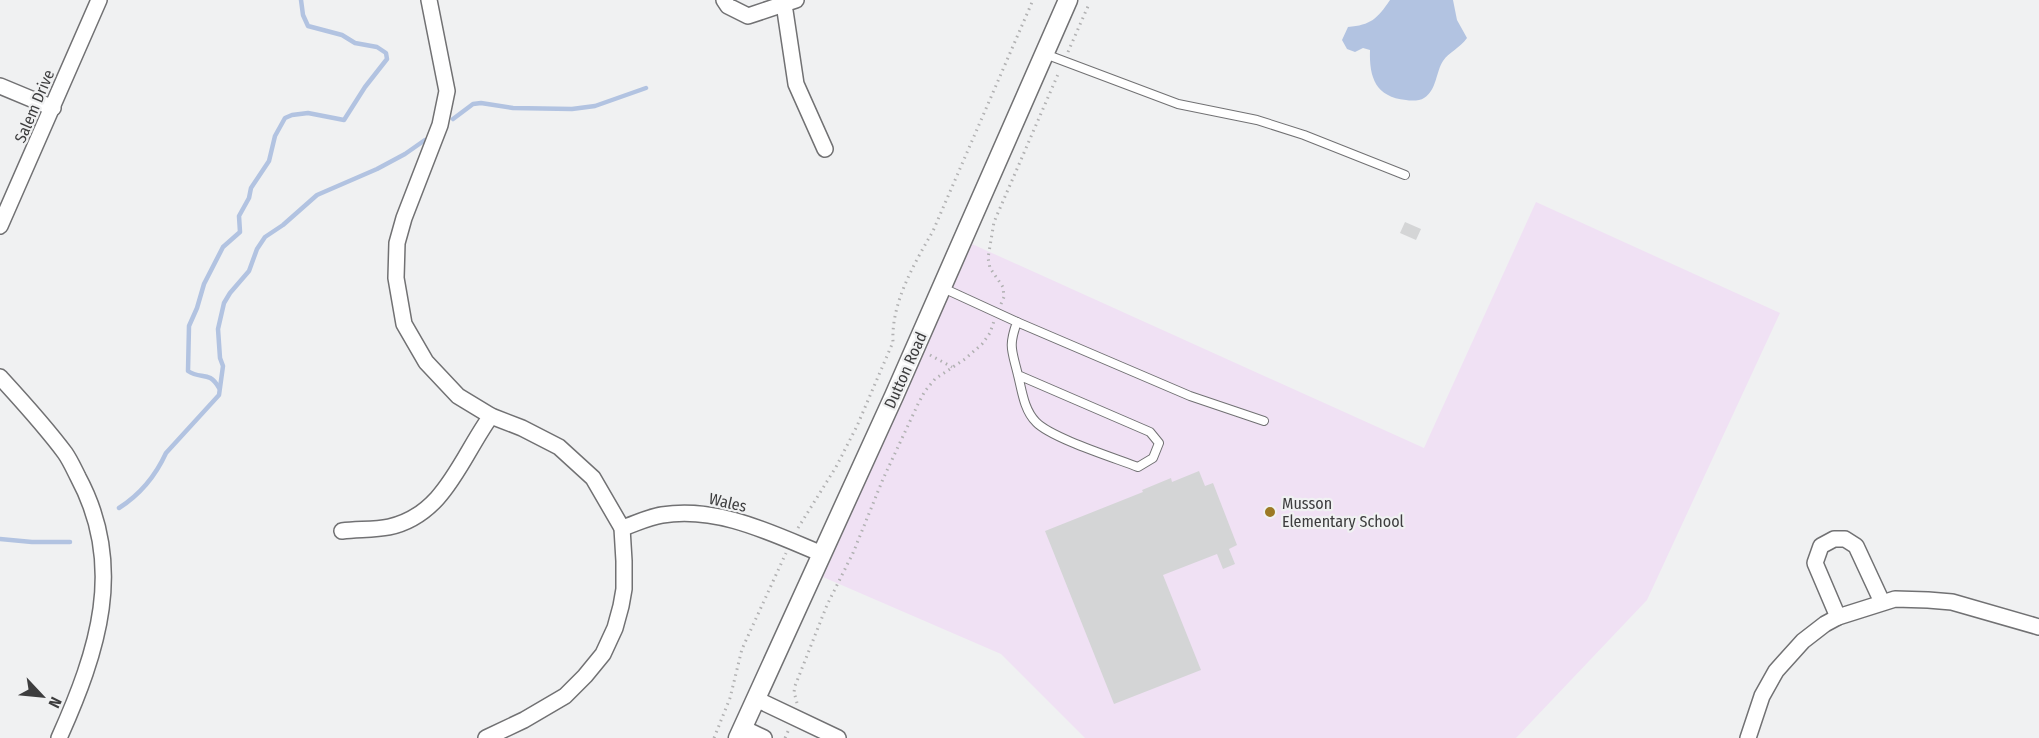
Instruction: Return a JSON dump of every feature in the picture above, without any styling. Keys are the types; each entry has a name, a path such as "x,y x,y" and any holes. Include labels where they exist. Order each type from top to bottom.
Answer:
{"street":[{"name":"Salem Drive","path":"0,226 99,0"},
{"path":"429,0 447,91 438,133 404,218 397,243 396,278 404,324 426,362 458,396 490,416 522,428 559,447 594,478 622,528 624,590 615,628 603,654 565,696 524,720 486,738"},
{"path":"724,0 728,6 748,16 788,1 796,84 825,149"},
{"name":"Dutton Road","path":"740,733 822,555 1068,0"},
{"path":"0,86 53,108"},
{"path":"0,376 66,454 89,498 101,536 105,566 98,631 59,738"},
{"path":"342,531 390,526 412,519 439,499 490,416"},
{"name":"Wales","path":"622,528 661,515 699,513 737,521 822,555"},
{"path":"1838,617 1815,563 1821,546 1834,539 1845,539 1856,546 1882,602"},
{"path":"1748,738 1762,696 1776,671 1803,641 1838,617 1895,599 1952,602 2039,627"},
{"path":"756,699 837,738"},
{"path":"740,733 764,738"}],"lane":[{"path":"1044,54 1178,104 1257,120 1304,135 1405,176"},
{"path":"941,288 1190,396 1264,421"},
{"path":"1017,322 1010,342 1018,375 1026,406 1036,423 1061,437 1138,466 1153,458 1159,443 1150,432 1018,375"}],"path":[{"path":"714,738 730,698 742,648 791,542 857,426 893,342 892,329 899,302 938,220 1032,0"},
{"path":"785,738 798,706 794,692 798,679 827,605 853,553 905,430 925,391 935,380 982,344 990,333 1004,297 1003,287 990,268 988,258 994,222 1089,4"},
{"path":"932,356 952,367"}],"shaded area":[{"name":"Musson Elementary School","path":"1536,202 1780,313 1647,600 1516,738 1085,738 1001,654 823,577 972,244 1424,448"}],"water":[{"path":"1390,0 1453,0 1457,20 1467,38 1443,61 1434,85 1428,95 1420,100 1410,101 1396,98 1381,90 1373,77 1370,50 1363,48 1355,52 1347,49 1342,40 1348,27 1362,25 1373,20"}],"building":[{"path":"1405,222 1421,229 1416,240 1400,233"},
{"path":"1199,471 1205,486 1213,483 1237,545 1229,549 1235,564 1223,569 1217,554 1163,575 1201,670 1114,704 1045,531 1143,492 1142,490 1171,478 1172,482"}],"waterway":[{"path":"219,388 212,379 188,371 189,326 204,284 223,247 240,232 239,216 249,198 251,188 269,161 275,136 285,118 292,115 308,113 344,120 365,87 387,59 386,53 377,47 355,43 342,35 308,26 303,15 301,0"},
{"path":"453,119 473,104 513,108 572,109 595,106 646,88"},
{"path":"119,508 147,484 166,453 219,395 223,366 220,358 218,329 224,303 249,271 257,249 265,237 283,225 317,195 377,169 425,140"},
{"path":"0,539 70,542"}],"place":[{"name":"Musson Elementary School","path":"1270,512"}]}
